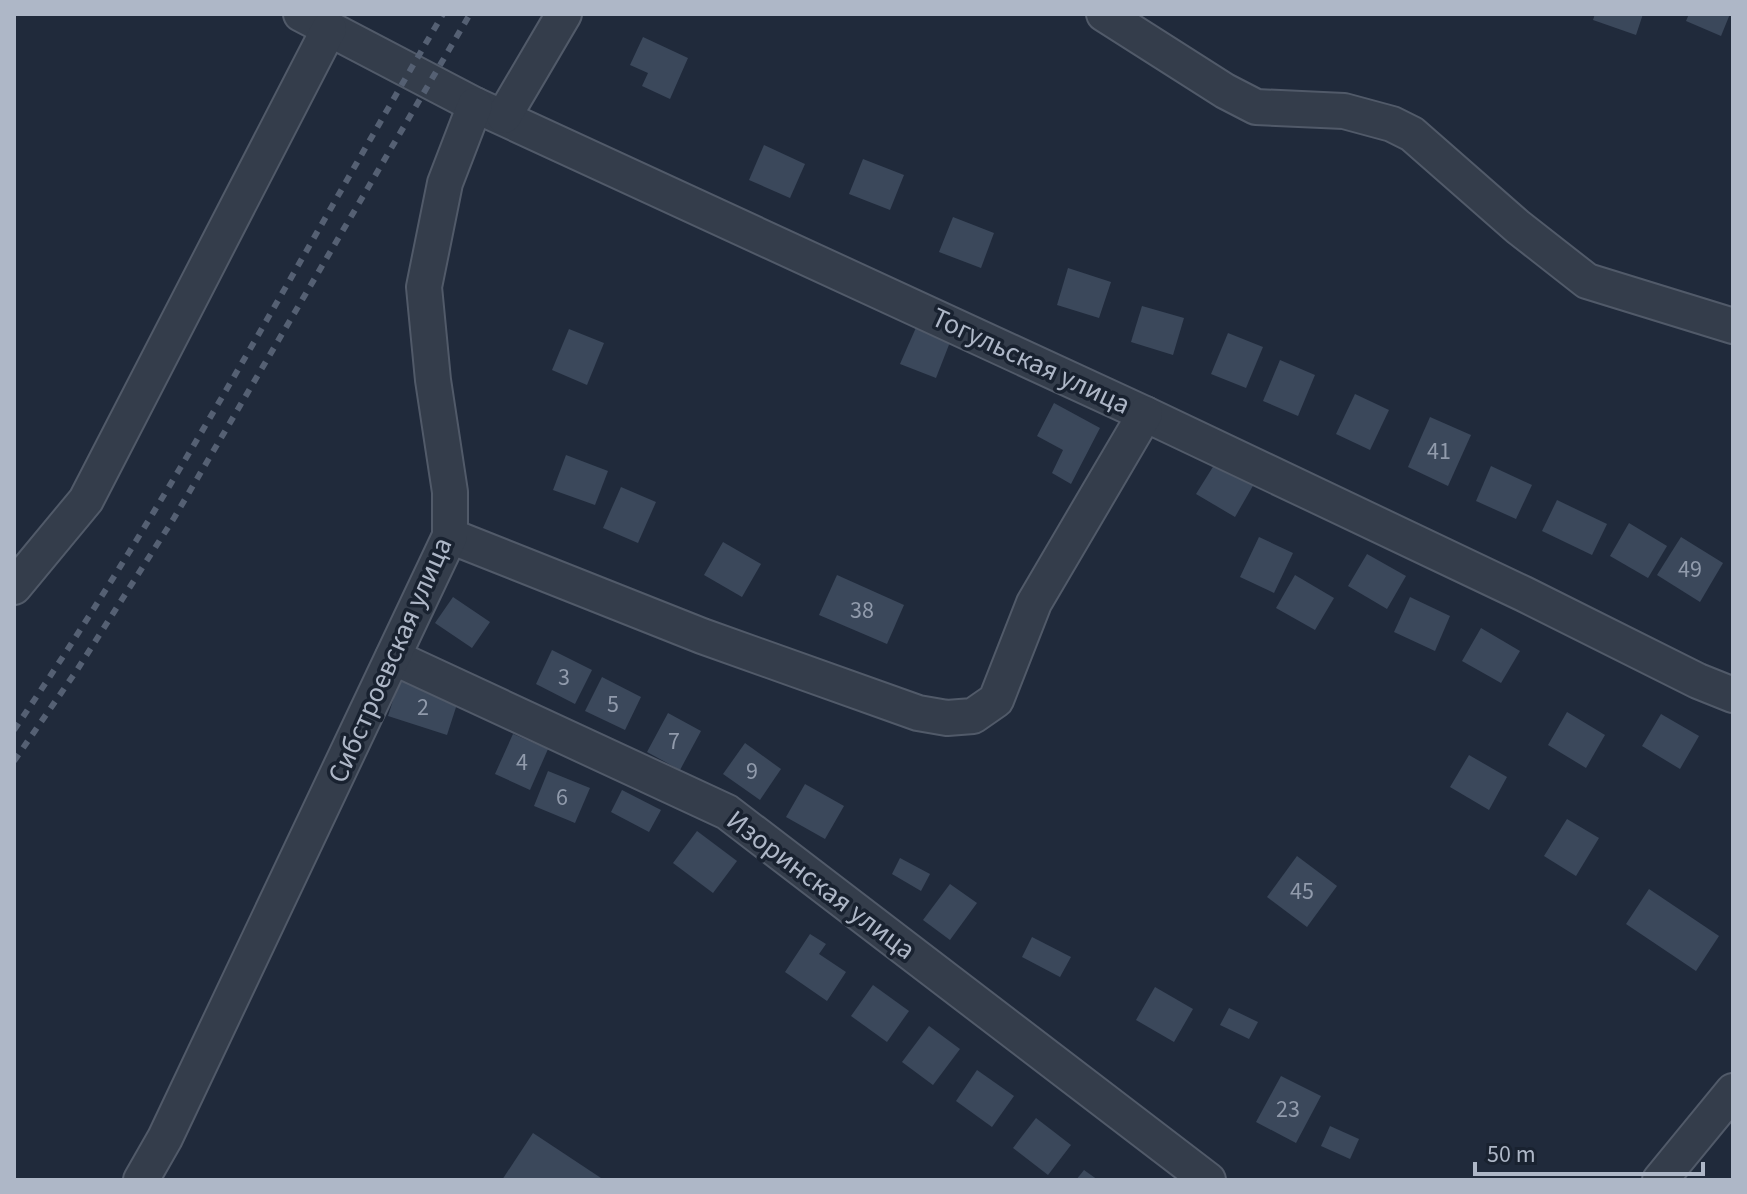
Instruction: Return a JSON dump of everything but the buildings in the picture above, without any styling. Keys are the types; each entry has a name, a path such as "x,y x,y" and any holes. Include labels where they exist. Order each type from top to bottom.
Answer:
{"street":[{"name":"Сибстроевская улица","path":"141,1180 165,1138 450,536 450,492 433,380 424,287 445,183 489,110 564,14"},
{"path":"1104,14 1225,91 1256,107 1344,111 1392,124 1412,134 1518,227 1587,281 1733,326"},
{"name":"Тогульская улица","path":"315,22 489,110 1145,414 1524,594 1698,681 1733,695"},
{"path":"14,587 86,500 315,22"},
{"path":"450,536 702,636 918,713 947,718 973,716 996,700 1034,603 1145,414"},
{"name":"Изоринская улица","path":"393,657 727,812 1208,1180"},
{"path":"1660,1180 1733,1091"}],"railway":[{"path":"14,730 182,466 443,14"},
{"path":"14,761 77,670 174,518 470,14"}]}
